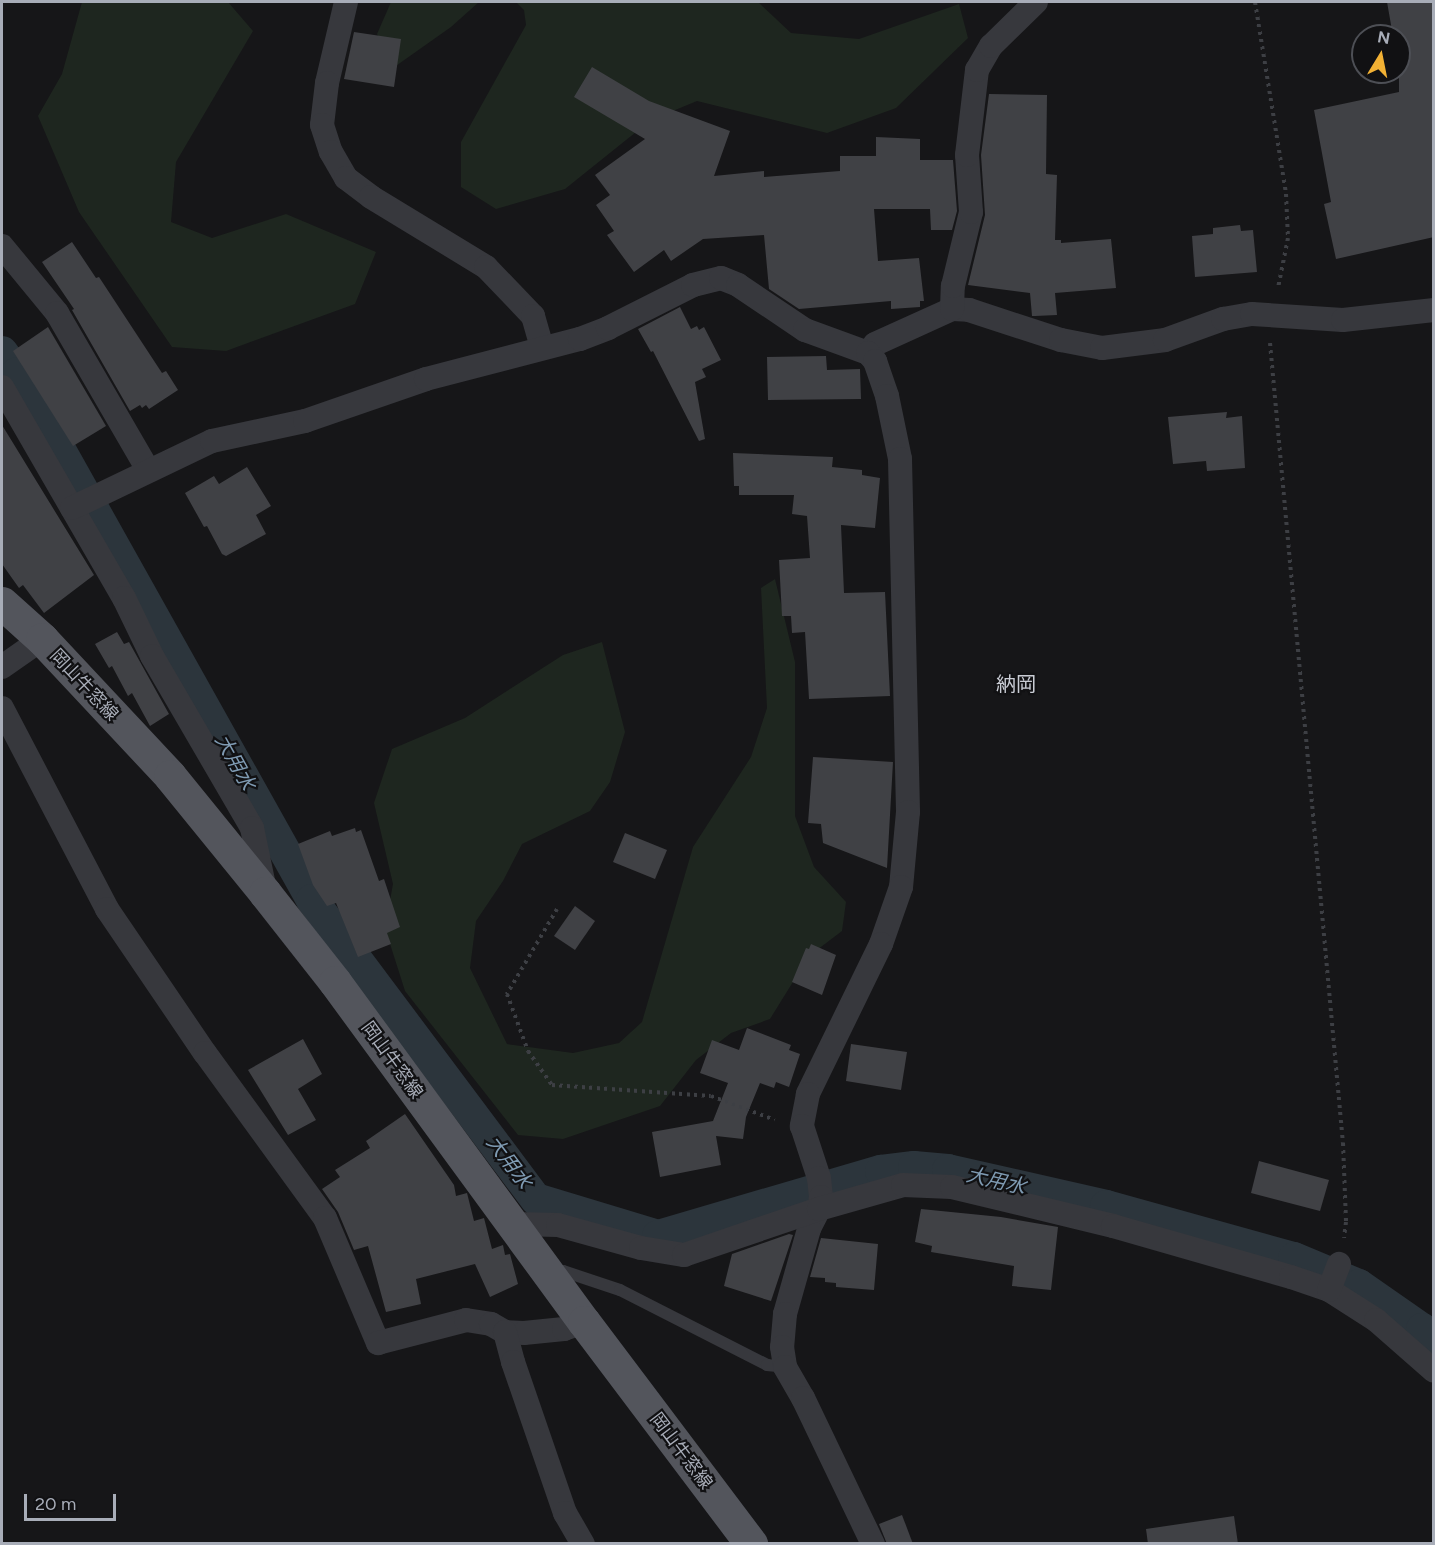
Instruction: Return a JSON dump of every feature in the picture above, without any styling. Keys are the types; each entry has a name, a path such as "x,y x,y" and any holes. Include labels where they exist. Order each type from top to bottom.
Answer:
{"main road":[{"name":"岡山牛窓線","path":"2,603 42,639 170,776 266,892 751,1544"}],"street":[{"path":"346,2 327,83 322,125 331,152 346,178 371,197 486,267 533,316 542,347"},
{"path":"952,309 952,286 971,212 967,155 977,70 992,46 1036,2"},
{"path":"2,246 57,313 148,470"},
{"path":"82,502 212,441 305,422 426,379 579,339 608,328 693,285 721,278 738,285 805,330 868,353 875,361 887,396 900,459 908,812 901,887 881,944 808,1094 802,1126 820,1194 785,1314 782,1347 785,1367 803,1398 873,1544"},
{"path":"868,353 874,344 952,309 969,310 1061,340 1102,348 1165,340 1222,319 1252,314 1343,320 1434,310"},
{"path":"2,387 82,502 152,656 252,828 266,892"},
{"path":"2,667 42,639"},
{"path":"2,708 107,909 205,1053 325,1218 378,1342 466,1320 491,1324 505,1332 564,1329 584,1322"},
{"path":"514,1224 558,1225 641,1248 684,1255 820,1194 903,1185 952,1187 1113,1226 1291,1276 1333,1279 1434,1371"},
{"path":"505,1332 513,1362 565,1513 583,1544"}],"lane":[{"path":"548,1273 563,1271 620,1290 767,1365 785,1367"}],"path":[{"path":"1255,2 1286,194 1288,238 1271,315 1269,349 1343,1143 1346,1222 1333,1279"},
{"path":"557,909 507,994 528,1051 552,1085 711,1096 787,1124 802,1126"}],"shaded area":[{"path":"82,2 228,2 253,31 176,162 171,222 212,238 286,214 376,252 355,304 226,351 172,347 79,212 38,116 62,74"},
{"path":"391,2 479,2 451,27 393,68 377,34"},
{"path":"516,2 758,2 791,33 859,39 959,4 968,38 896,108 827,133 697,101 651,120 565,189 496,209 461,187 461,142 526,25 524,10"},
{"path":"775,579 795,662 795,816 814,867 846,902 842,931 809,956 770,1019 731,1033 696,1060 660,1106 563,1139 518,1135 405,991 385,928 393,884 374,803 392,749 465,718 563,655 602,642 625,732 610,782 590,811 522,844 503,881 476,921 470,968 507,1044 573,1053 619,1043 642,1022 693,847 751,757 767,708 761,588"}],"building":[{"path":"1387,2 1434,2 1434,237 1336,259 1324,204 1331,202 1314,110 1399,92 1399,84 1411,84 1411,24 1391,24"},
{"path":"354,32 401,39 394,87 344,79"},
{"path":"592,67 649,101 730,131 714,176 764,171 764,177 840,171 840,156 876,156 876,137 920,139 920,160 953,160 957,211 952,230 931,230 930,209 874,209 878,261 919,258 924,301 920,301 920,307 891,309 891,301 799,309 769,289 764,235 703,239 671,261 664,250 634,272 607,235 614,231 596,205 610,195 595,175 645,139 574,97"},
{"path":"989,94 1047,95 1046,174 1057,175 1055,240 1061,240 1061,243 1111,239 1116,288 1055,293 1057,315 1032,316 1030,293 968,285 985,215 981,155"},
{"path":"1240,225 1241,231 1253,230 1257,272 1195,277 1192,236 1213,234 1213,228"},
{"path":"72,242 96,278 99,277 162,373 166,371 178,390 149,409 146,405 142,408 140,405 130,411 72,310 74,309 42,262"},
{"path":"680,307 691,329 697,326 699,330 704,327 721,360 702,369 706,377 695,382 705,439 699,441 653,351 651,352 638,329"},
{"path":"48,327 106,426 73,446 13,351"},
{"path":"826,356 827,370 860,369 861,399 768,400 767,357"},
{"path":"1227,412 1226,418 1242,416 1245,468 1207,471 1206,461 1173,464 1168,417"},
{"path":"2,425 94,575 44,613 23,585 19,588 2,564"},
{"path":"733,453 833,457 832,467 862,470 862,475 880,478 875,528 841,525 844,593 885,592 890,696 809,699 805,632 792,633 791,616 782,616 779,560 810,558 807,516 792,514 794,495 739,495 739,486 734,486"},
{"path":"247,467 271,506 256,515 266,534 226,556 222,554 207,526 204,527 185,493 214,476 219,484"},
{"path":"117,632 124,644 129,642 169,714 150,726 132,693 128,696 112,666 109,668 95,644"},
{"path":"813,757 893,762 887,868 823,843 821,824 808,823"},
{"path":"355,828 356,832 361,830 379,881 384,879 400,927 387,933 391,944 358,957 336,903 327,906 313,885 298,844 330,831 332,836"},
{"path":"625,833 667,850 655,879 613,862"},
{"path":"575,906 595,921 575,950 554,936"},
{"path":"811,944 836,955 822,995 792,982 806,948 809,949"},
{"path":"747,1028 791,1045 789,1050 800,1054 789,1087 776,1082 774,1088 760,1083 746,1117 743,1139 716,1136 721,1165 660,1177 652,1132 713,1121 728,1083 700,1073 712,1040 739,1050"},
{"path":"303,1039 322,1074 298,1089 316,1120 288,1135 248,1070"},
{"path":"851,1044 907,1052 901,1090 846,1081"},
{"path":"405,1114 454,1185 456,1196 467,1193 474,1221 484,1218 492,1249 503,1245 505,1255 510,1254 518,1284 490,1297 475,1264 416,1279 421,1304 386,1312 368,1246 354,1250 338,1212 322,1189 340,1177 335,1170 370,1148 366,1141"},
{"path":"1259,1161 1329,1180 1320,1211 1251,1193"},
{"path":"921,1209 1001,1217 1058,1227 1051,1290 1012,1286 1014,1266 931,1252 932,1246 915,1242"},
{"path":"789,1234 793,1235 771,1301 724,1286 732,1254"},
{"path":"821,1238 878,1244 874,1290 836,1287 836,1283 825,1282 825,1278 810,1277"},
{"path":"902,1515 913,1544 887,1544 879,1524"},
{"path":"1234,1516 1238,1544 1148,1544 1146,1529"}],"waterway":[{"name":"大用水","path":"2,352 17,373 312,900 536,1199 658,1236 881,1171 914,1167 948,1170 1106,1206 1294,1258 1359,1285 1422,1329 1434,1343"}],"district":[{"name":"納岡","path":"1016,684"}]}
